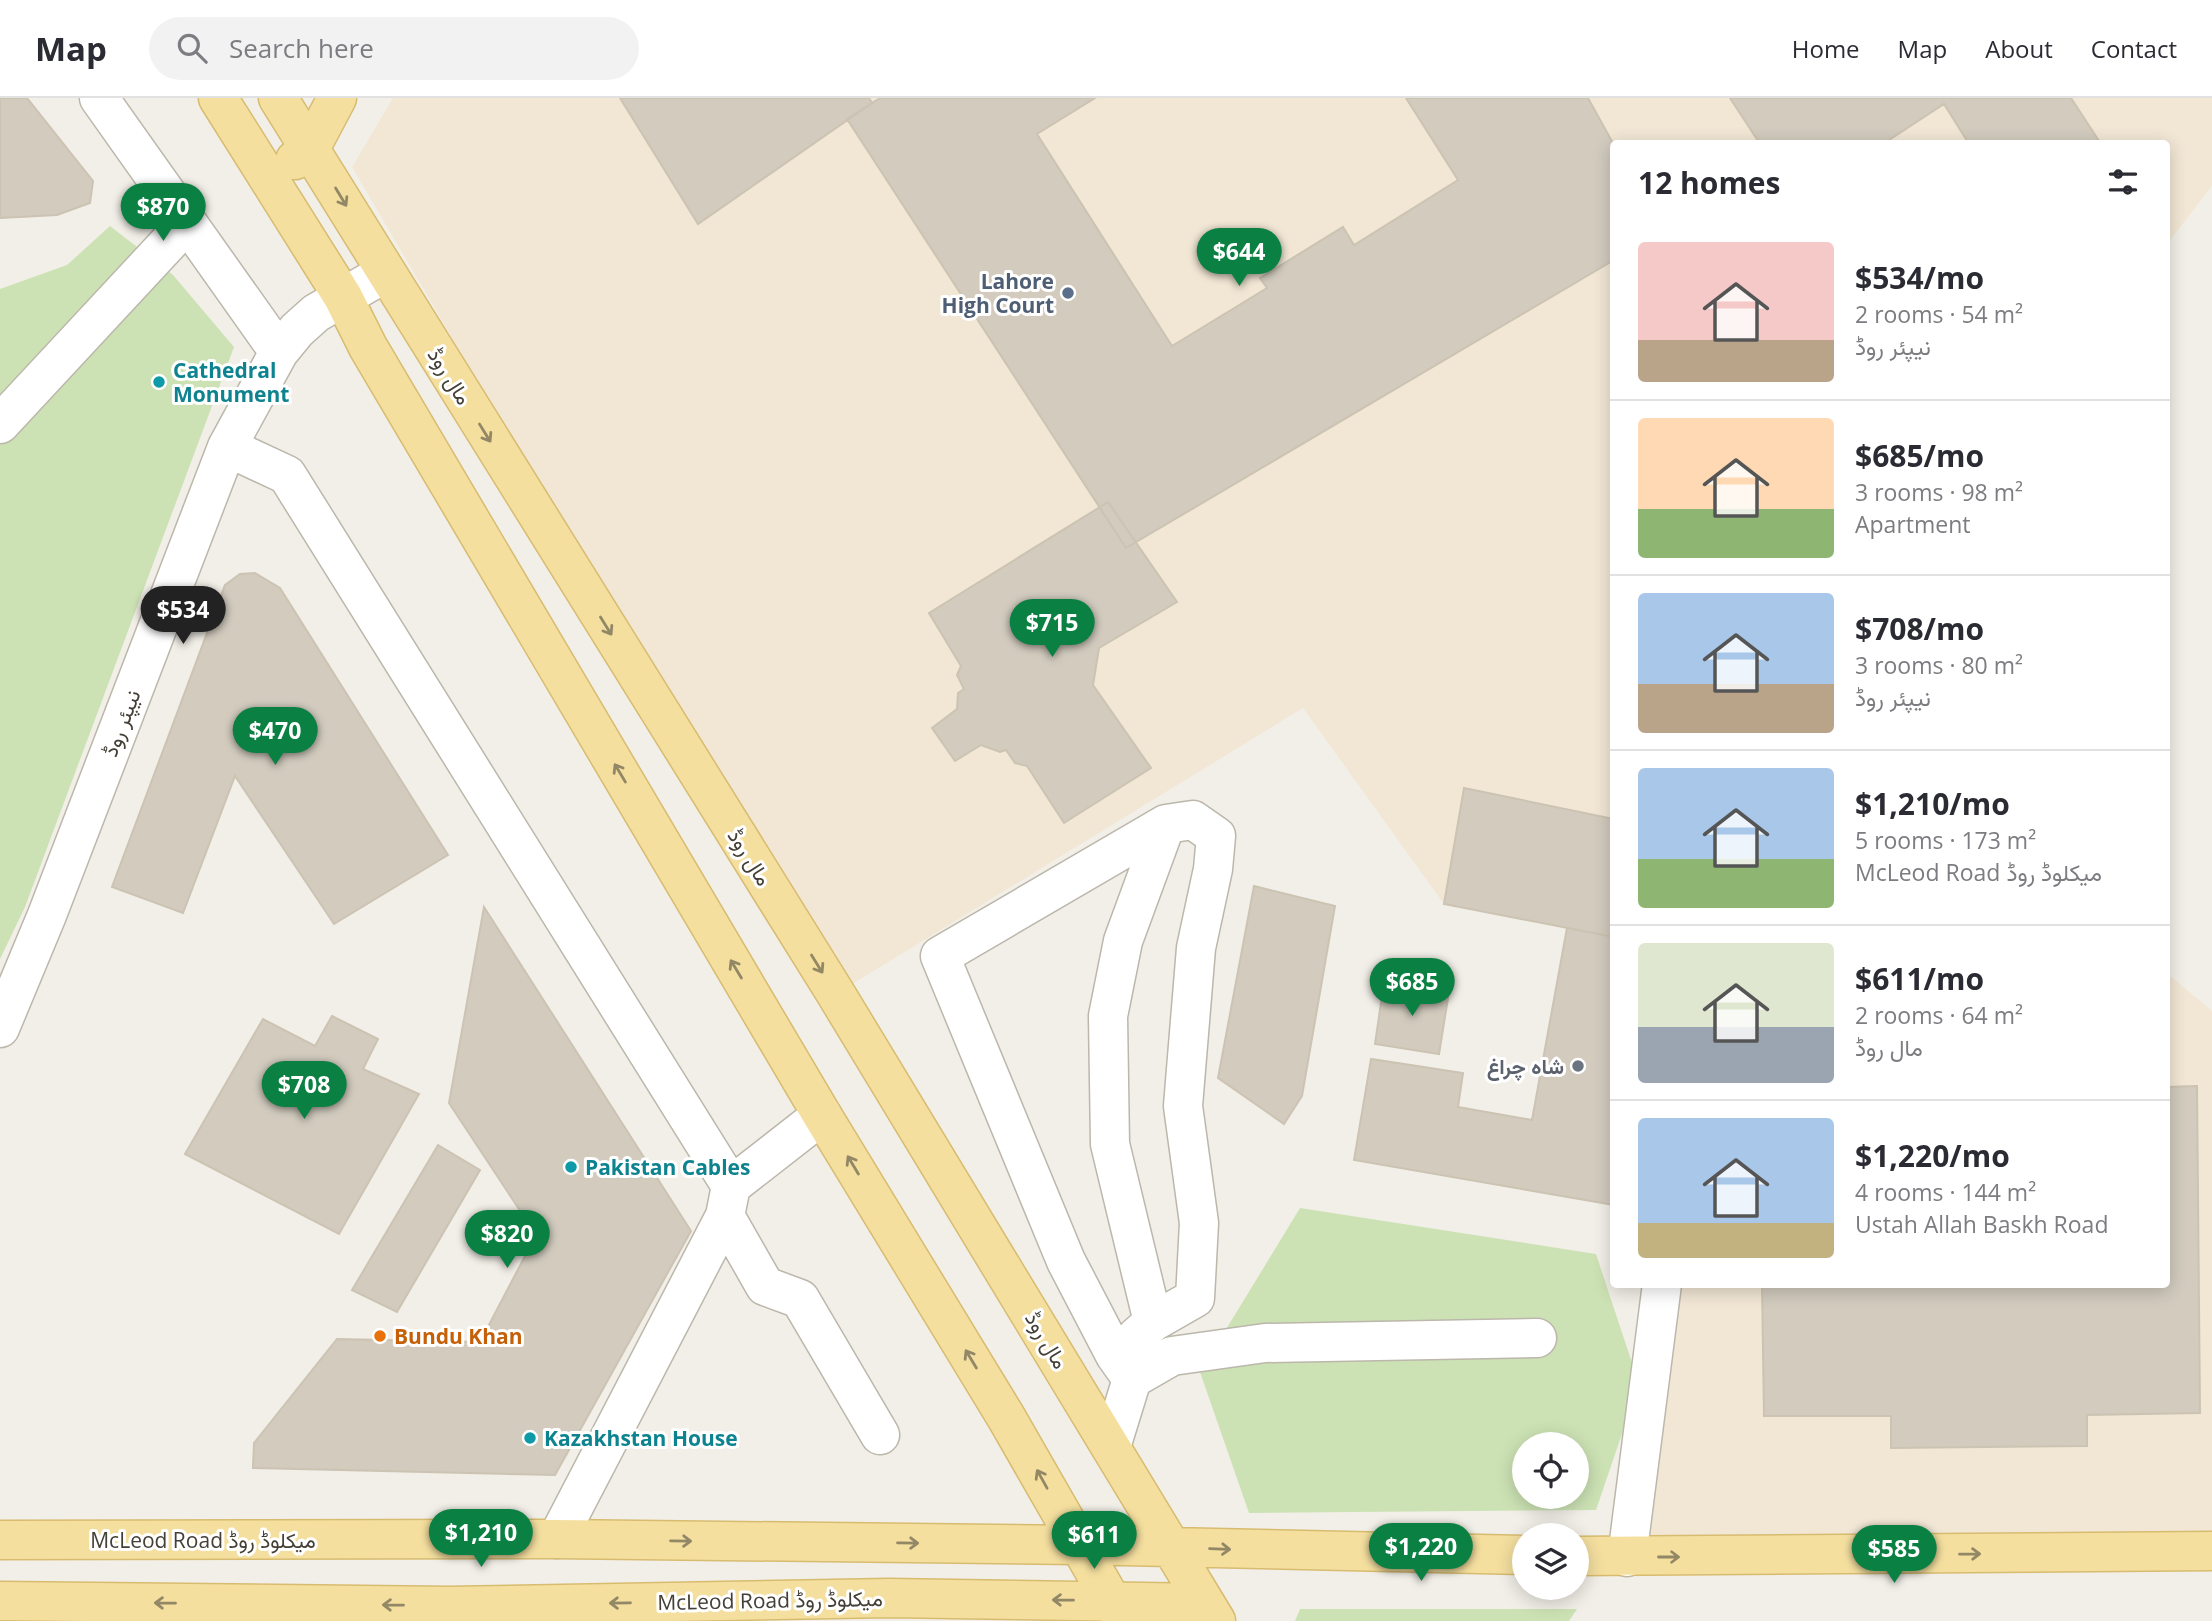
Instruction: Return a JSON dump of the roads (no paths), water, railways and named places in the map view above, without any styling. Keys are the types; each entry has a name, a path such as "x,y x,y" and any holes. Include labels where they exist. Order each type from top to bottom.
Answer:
{"main road":[{"path":"218,98 343,297 375,359 822,1115 1006,1417 1118,1611"},
{"name":"مال روڈ","path":"278,98 311,147 385,273 828,982 1210,1612"},
{"path":"268,181 311,147 337,98"},
{"name":"McLeod Road میکلوڈ روڈ","path":"0,1540 556,1539 1079,1545 1512,1555"},
{"path":"1589,1556 2212,1551"},
{"name":"McLeod Road میکلوڈ روڈ","path":"0,1601 1210,1612"}],"street":[{"path":"99,98 279,352"},
{"path":"0,424 186,224"},
{"name":"نیپئر روڈ","path":"0,1028 52,902 227,447 279,352 316,313 385,273"},
{"path":"227,447 287,475 728,1201 765,1286 800,1299 880,1435"},
{"path":"1111,1447 1124,1367 1153,1322 1195,1298 1199,1223 1183,1106 1196,948 1213,869 1216,836 1193,820 1166,824 940,956 1066,1261 1124,1367"},
{"path":"1153,1322 1110,1144 1108,1016 1123,941 1166,824"},
{"path":"556,1539 728,1201 822,1115"},
{"path":"1627,1557 1661,1288"},
{"path":"1124,1367 1172,1356 1265,1342 1537,1338"}],"place":[{"name":"Lahore High Court","path":"1068,293"},
{"name":"Cathedral Monument","path":"159,382"},
{"name":"شاہ چراغ","path":"1578,1066"},
{"name":"Pakistan Cables","path":"571,1167"},
{"name":"Bundu Khan","path":"380,1336"},
{"name":"Kazakhstan House","path":"530,1438"}]}
